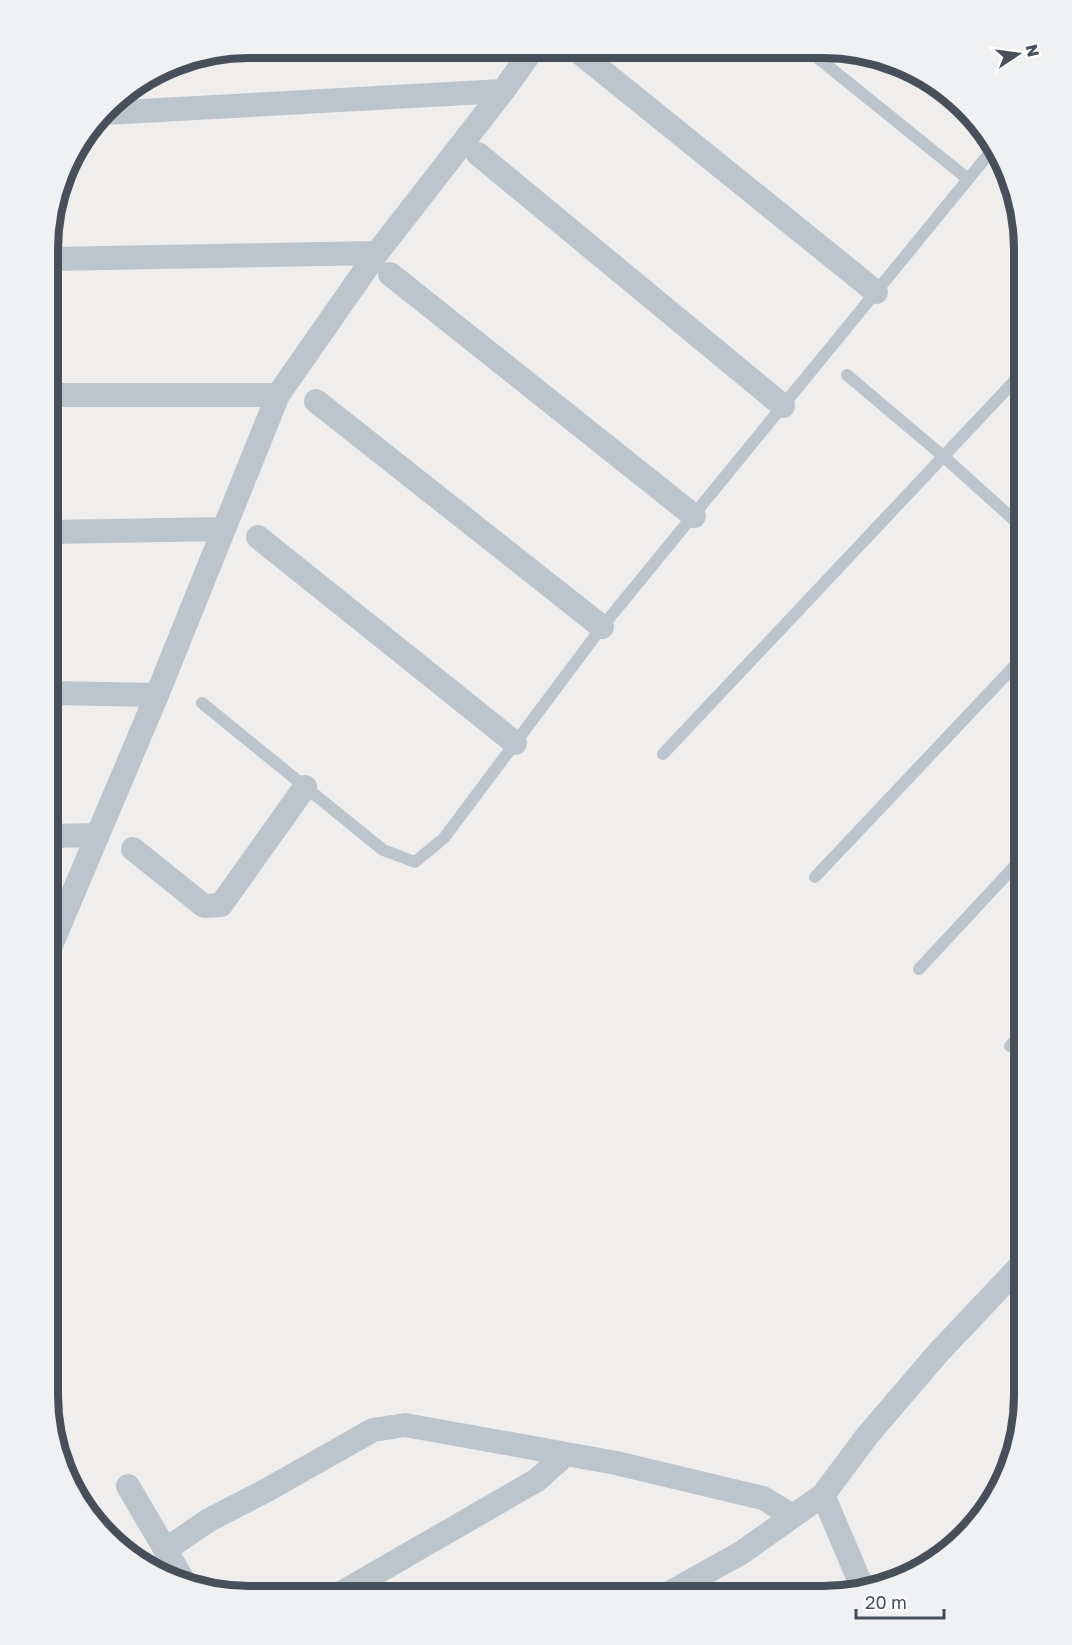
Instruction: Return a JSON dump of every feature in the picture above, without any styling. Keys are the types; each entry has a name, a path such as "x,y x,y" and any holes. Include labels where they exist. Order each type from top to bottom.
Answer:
{"street":[{"path":"58,929 157,695 278,395 376,253 527,58"},
{"path":"586,58 876,292"},
{"path":"118,112 503,91"},
{"path":"477,154 783,406"},
{"path":"58,259 376,253"},
{"path":"390,274 694,516"},
{"path":"58,395 278,395"},
{"path":"316,401 602,627"},
{"path":"58,532 224,529"},
{"path":"258,537 515,743"},
{"path":"58,693 157,695"},
{"path":"133,849 204,906 221,905 305,787"},
{"path":"58,836 98,835"},
{"path":"682,1586 741,1553 823,1495 867,1436 938,1353 1013,1274"},
{"path":"165,1550 209,1520 374,1430 405,1425 616,1463 763,1498 793,1516"},
{"path":"353,1586 537,1480 566,1454"},
{"path":"128,1486 179,1573"},
{"path":"823,1495 860,1583"}],"lane":[{"path":"818,58 968,179"},
{"path":"202,703 383,850 415,861 444,838 602,627 988,155"},
{"path":"847,375 1013,519"},
{"path":"663,754 1013,383"},
{"path":"815,877 1013,668"},
{"path":"919,969 1013,868"},
{"path":"1010,1046 1013,1043"}]}
